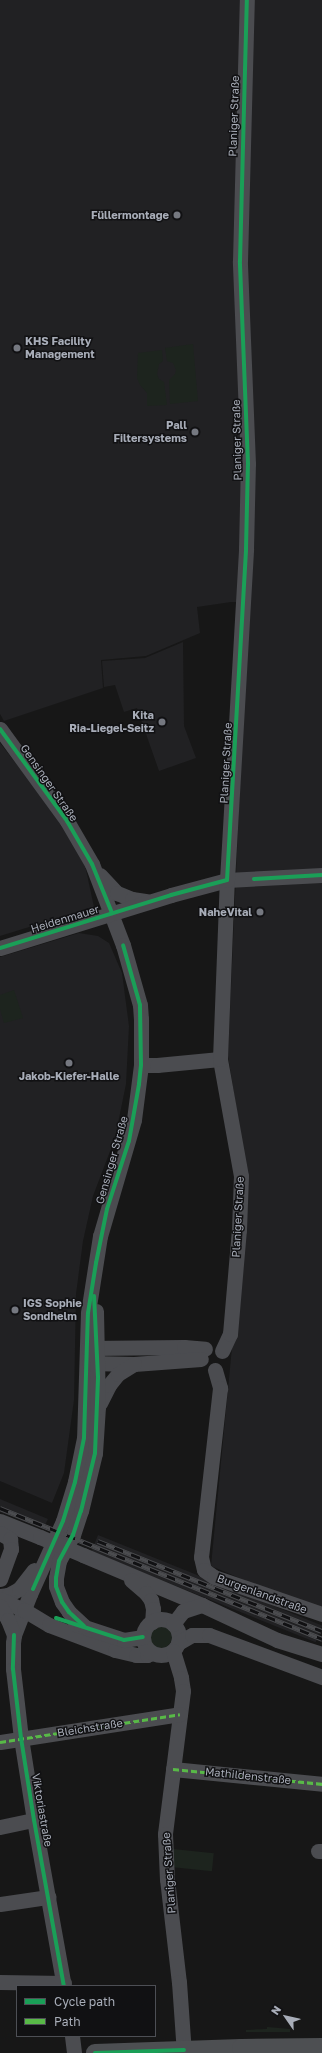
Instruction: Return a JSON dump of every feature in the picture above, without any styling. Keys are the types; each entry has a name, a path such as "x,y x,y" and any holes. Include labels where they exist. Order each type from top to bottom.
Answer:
{"main road":[{"path":"95,2053 322,2047"}],"street":[{"name":"Planiger Straße","path":"215,1370 219,1369 224,1362 225,1358 222,1351 230,1334 239,1230 241,1176 220,1059 227,920 227,880 246,542 248,464 240,261 247,0"},
{"name":"Gensinger Straße","path":"0,729 67,821 92,864 123,945 140,1005 141,1065 134,1120 100,1236 93,1286 92,1356 84,1438 71,1498 47,1539 24,1610"},
{"path":"92,864 117,893 132,900 150,902"},
{"name":"Heidenmauer","path":"0,948 112,913 227,880 322,875"},
{"path":"202,887 219,895 222,900 227,920"},
{"name":"Heidenmauer","path":"72,926 104,928 110,931 123,945"},
{"path":"141,1065 157,1065 220,1059"},
{"path":"92,1356 134,1364 203,1354 212,1346 222,1351"},
{"path":"92,1356 184,1347 203,1354"},
{"path":"203,1354 205,1368 215,1370"},
{"name":"Gensinger Straße","path":"84,1626 69,1612 62,1602 57,1590 56,1578 59,1561 76,1526 90,1482 95,1452 98,1407 92,1356"},
{"path":"98,1407 109,1385 118,1374 134,1364"},
{"name":"Burgenlandstraße","path":"215,1370 220,1388 201,1557 204,1570 214,1577 322,1614"},
{"path":"0,1522 47,1539 208,1607 277,1640 322,1654"},
{"path":"0,1533 10,1539 11,1549 0,1579"},
{"path":"0,1598 19,1589 47,1539"},
{"path":"122,1571 149,1597 153,1610 152,1622"},
{"path":"0,1598 49,1625 115,1650 136,1656 152,1653"},
{"path":"0,1606 14,1635"},
{"path":"174,1626 183,1611 208,1607"},
{"path":"24,1610 84,1626 124,1640 143,1637"},
{"name":"Viktoriastraße","path":"24,1610 14,1635 12,1660 21,1738 34,1820 64,1984"},
{"path":"240,1646 211,1629 174,1626 165,1620 152,1622 146,1627 143,1637 145,1646 152,1653 160,1655 175,1647 188,1636 204,1634 322,1677"},
{"path":"174,1626 178,1635 175,1647"},
{"name":"Planiger Straße","path":"175,1647 183,1685 165,1834 167,1879 179,1982 184,2051"},
{"name":"Bleichstraße","path":"0,1742 180,1714"},
{"name":"Mathildenstraße","path":"174,1769 322,1784"},
{"path":"0,1827 34,1820"},
{"path":"0,1904 48,1897"},
{"path":"0,1982 64,1984"},
{"path":"72,2037 74,2053"}],"shaded area":[{"path":"0,0 322,0 322,1610 313,1609 211,1566 248,1181 228,1056 248,602 231,602 197,607 200,633 146,656 101,660 103,688 4,721 0,714"},
{"path":"193,344 198,401 170,404 169,380 175,374 176,370 173,363 167,361 165,348"},
{"path":"162,350 163,361 159,364 157,374 159,379 164,382 167,405 147,406 147,393 140,385 137,378 138,353"},
{"path":"183,642 184,726 196,758 159,771 137,708 124,712 115,685 104,687 102,661 145,658"},
{"path":"0,743 58,817 85,865 94,907 0,936"},
{"path":"79,933 98,936 109,943 122,973 129,1026 126,1084 115,1138 93,1196 83,1241 76,1294 74,1400 64,1473 52,1503 0,1481 0,957"},
{"path":"14,990 23,1018 4,1023 0,1009 0,995"},
{"path":"0,1499 48,1519 43,1529 0,1512"},
{"path":"98,1535 322,1626 316,1642 91,1552"},
{"path":"161,1626 169,1629 172,1637 169,1645 161,1648 153,1645 150,1637 153,1629"},
{"path":"173,1849 214,1853 212,1871 171,1867"},
{"path":"267,2027 290,2029 290,2032 246,2032 246,2030 267,2029"}],"railway":[{"path":"0,1508 322,1639"},
{"path":"98,1541 322,1631"}],"marked path":[{"path":"0,1742 180,1714"},
{"path":"173,1769 322,1784"}],"cycle path":[{"path":"0,948 171,895 227,880 246,549 248,464 240,261 247,0"},
{"path":"0,729 67,821 92,864 112,913"},
{"path":"254,879 322,875"},
{"path":"33,1589 63,1521 75,1482 84,1438 88,1313 96,1263 107,1209 129,1141 139,1084 141,1065 140,1005 123,945"},
{"path":"84,1626 69,1612 62,1602 56,1586 56,1578 59,1561 73,1535 81,1511 95,1453 98,1377 94,1296"},
{"path":"56,1618 124,1640 143,1637"},
{"path":"14,1635 13,1669 21,1738 64,1985"},
{"path":"95,2053 184,2050"}],"place":[{"name":"Füllermontage","path":"177,215"},
{"name":"KHS Facility Management","path":"17,348"},
{"name":"Pall Filtersystems","path":"195,432"},
{"name":"Kita Ria-Liegel-Seitz","path":"162,722"},
{"name":"NaheVital","path":"260,912"},
{"name":"Jakob-Kiefer-Halle","path":"69,1063"},
{"name":"IGS Sophie Sondhelm","path":"15,1310"}]}
